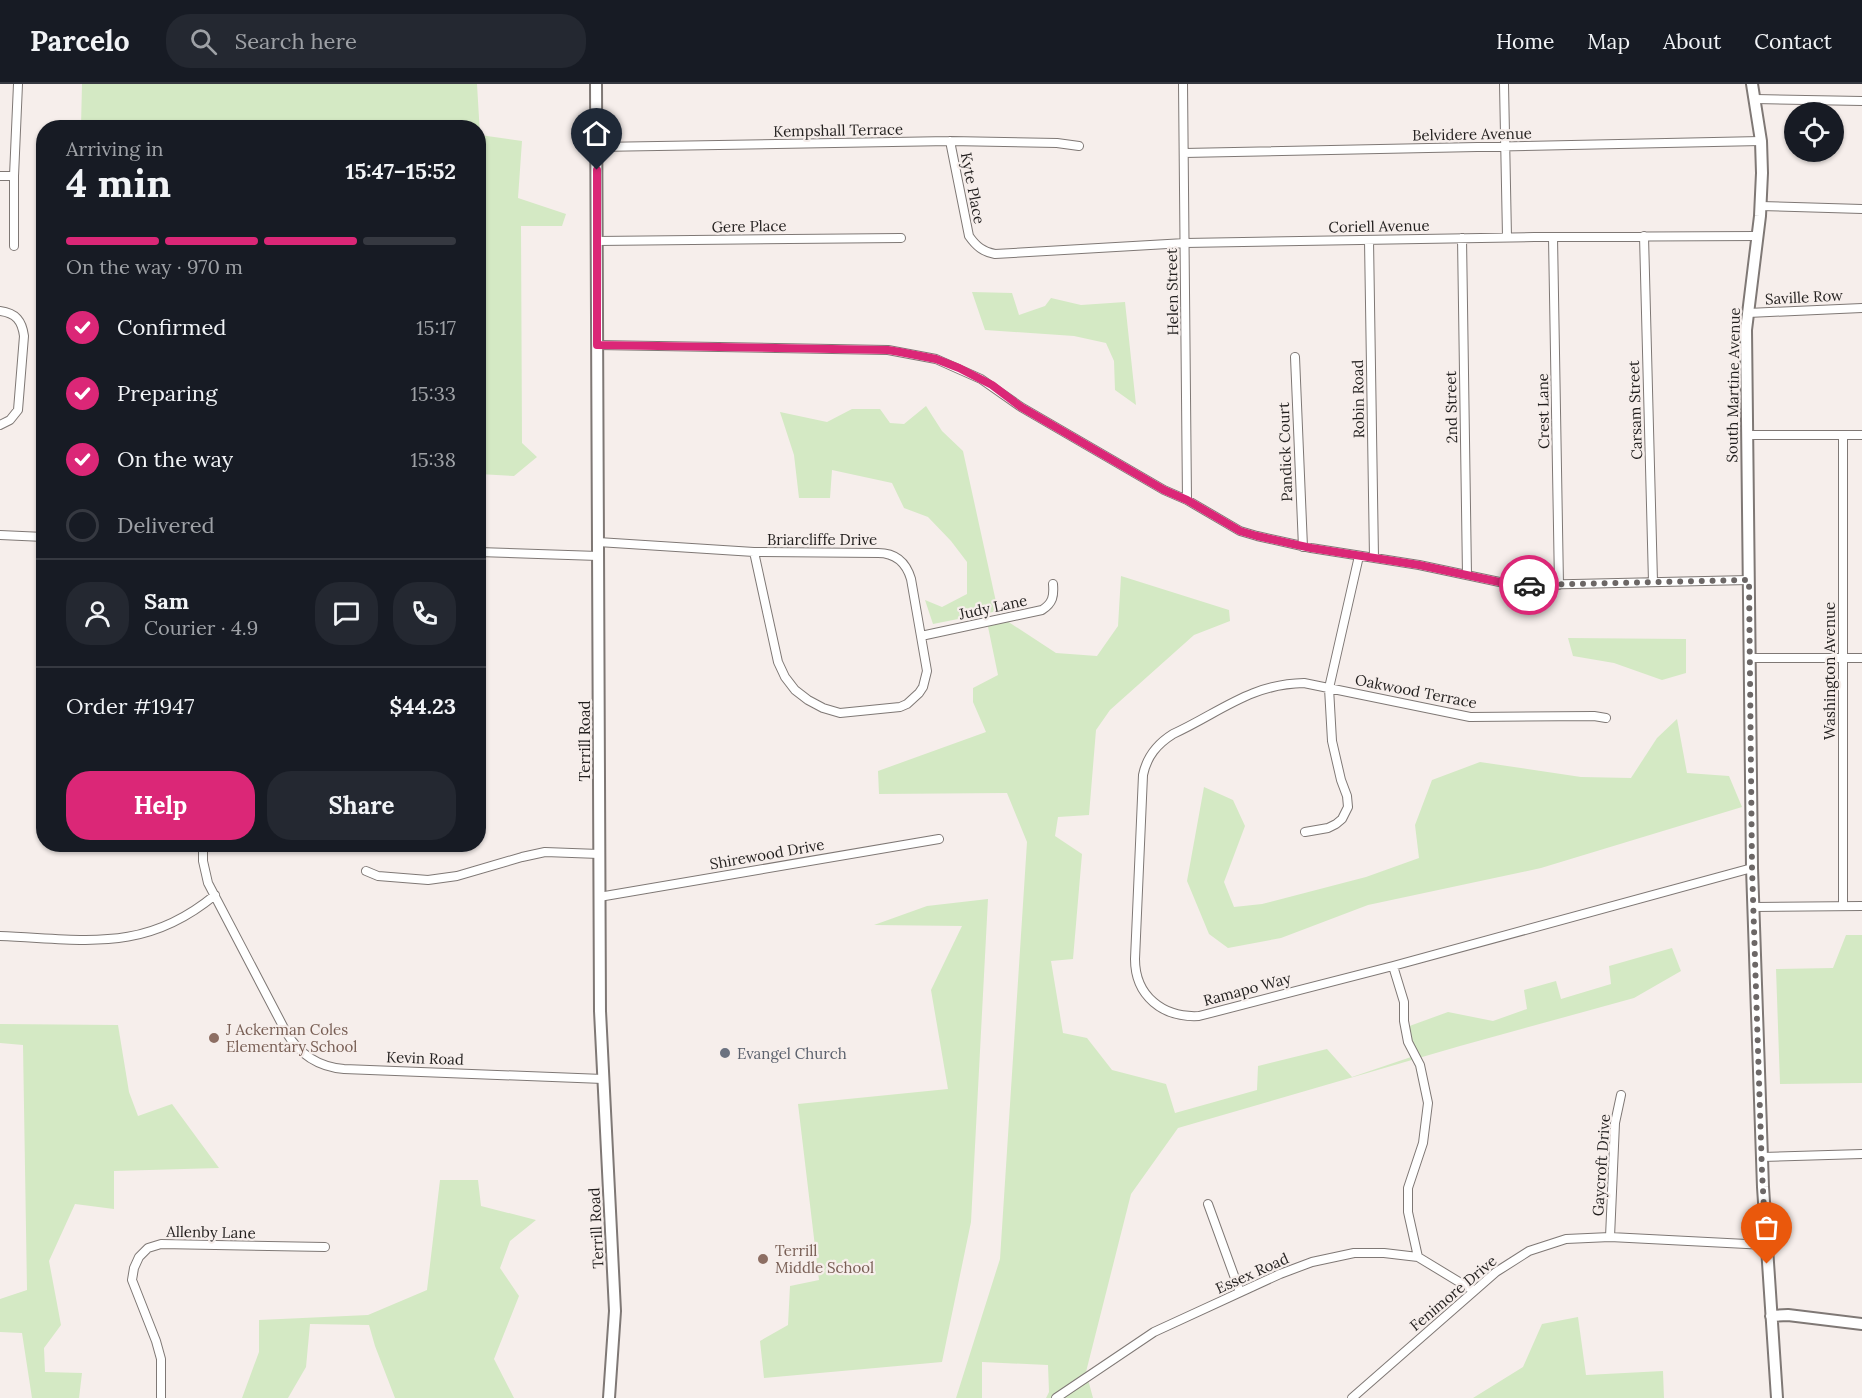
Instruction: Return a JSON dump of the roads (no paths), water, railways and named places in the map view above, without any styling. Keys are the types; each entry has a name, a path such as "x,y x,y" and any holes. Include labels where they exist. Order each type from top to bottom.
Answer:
{"street":[{"path":"14,246 18,84"},
{"name":"Terrill Road","path":"597,84 600,1011 615,1311 609,1398"},
{"name":"Helen Street","path":"1183,84 1187,500"},
{"path":"1504,84 1507,237"},
{"name":"South Martine Avenue","path":"1752,84 1761,141 1758,236 1746,330 1752,868 1766,1245 1777,1398"},
{"path":"1755,99 1862,101"},
{"name":"Kempshall Terrace","path":"597,147 950,141 1057,143 1079,146"},
{"name":"Kyte Place","path":"950,141 969,236 982,250 1002,254"},
{"name":"Belvidere Avenue","path":"1184,153 1761,141"},
{"path":"0,176 14,176"},
{"path":"1760,206 1862,209"},
{"name":"Carsam Street","path":"1644,236 1653,582"},
{"name":"Coriell Avenue","path":"1002,254 1185,243 1507,237 1758,236"},
{"name":"Crest Lane","path":"1553,237 1559,585"},
{"name":"Gere Place","path":"597,241 901,238"},
{"name":"2nd Street","path":"1462,238 1467,575"},
{"name":"Robin Road","path":"1369,240 1374,558"},
{"name":"Saville Row","path":"1748,313 1862,308"},
{"path":"0,311 9,312 15,316 23,328 24,336 18,410 10,420 0,425"},
{"path":"597,345 888,350 936,359 981,379 1021,407 1240,531 1303,547 1509,584 1559,585 1749,580"},
{"name":"Pandick Court","path":"1294,357 1303,547"},
{"path":"1747,435 1862,435"},
{"name":"Washington Avenue","path":"1843,435 1843,906"},
{"path":"0,535 36,537"},
{"name":"Briarcliffe Drive","path":"598,542 754,552 885,553 897,558 909,572 927,671 919,693 907,704 890,709 840,713 816,705 802,695 791,684 778,662 754,552"},
{"path":"486,552 598,556"},
{"path":"1305,832 1328,828 1336,824 1342,819 1348,807 1332,741 1329,688 1359,556"},
{"name":"Judy Lane","path":"921,636 1042,610 1052,601 1053,584"},
{"path":"1750,658 1862,658"},
{"name":"Ramapo Way","path":"1329,688 1304,683 1264,688 1173,734 1163,740 1151,753 1143,775 1136,970 1141,987 1156,1004 1166,1011 1188,1017 1199,1016 1393,966 1752,868"},
{"name":"Oakwood Terrace","path":"1329,688 1470,717 1593,716 1606,718"},
{"name":"Shirewood Drive","path":"600,897 939,839"},
{"name":"Kevin Road","path":"203,852 208,882 290,1038 304,1054 317,1062 344,1069 603,1079"},
{"path":"366,871 378,876 428,880 457,876 545,852 599,854"},
{"path":"0,936 101,940 137,936 186,917 215,896"},
{"path":"1754,907 1862,906"},
{"path":"1393,966 1404,1002 1404,1022 1408,1042 1420,1065 1428,1103 1423,1143 1408,1188 1408,1212 1418,1257"},
{"name":"Gaycroft Drive","path":"1610,1237 1615,1123 1621,1095"},
{"path":"1762,1157 1862,1154"},
{"path":"1208,1204 1240,1292"},
{"name":"Fenimore Drive","path":"1352,1398 1496,1272 1529,1251 1566,1239 1610,1237 1766,1245"},
{"name":"Allenby Lane","path":"161,1398 160,1359 156,1341 132,1280 139,1257 148,1248 161,1244 325,1247"},
{"name":"Essex Road","path":"1056,1398 1154,1332 1280,1274 1312,1262 1354,1253 1384,1253 1418,1257 1474,1291"},
{"path":"1771,1316 1788,1315 1862,1324"}],"place":[{"name":"J Ackerman Coles Elementary School","path":"214,1038"},
{"name":"Evangel Church","path":"725,1053"},
{"name":"Terrill Middle School","path":"763,1259"}]}
